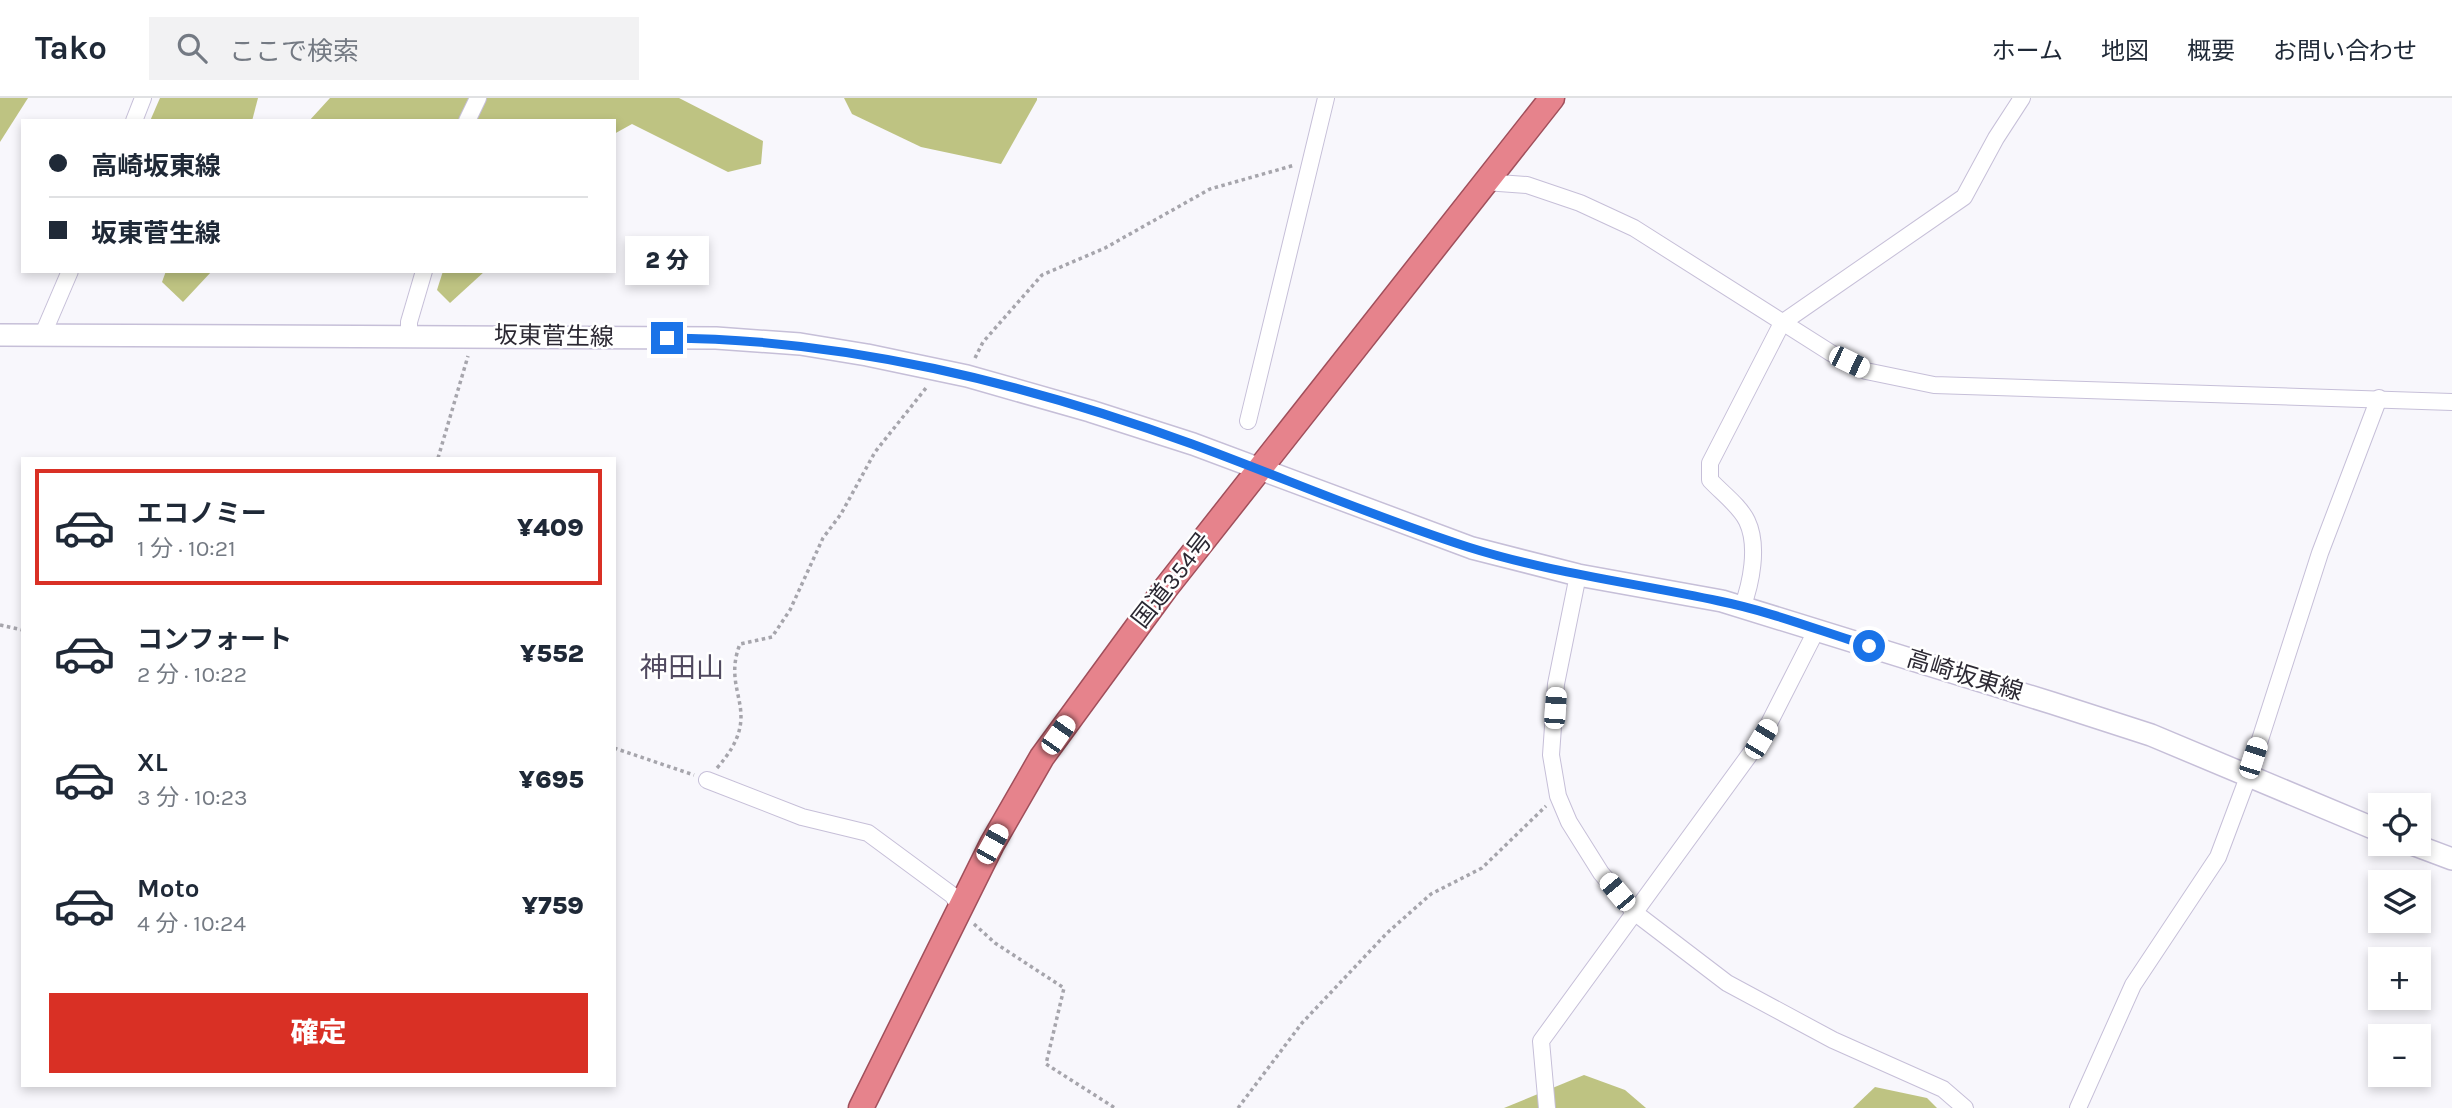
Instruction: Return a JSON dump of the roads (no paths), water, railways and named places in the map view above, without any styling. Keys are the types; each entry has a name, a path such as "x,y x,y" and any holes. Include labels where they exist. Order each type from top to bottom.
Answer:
{"highway":[{"name":"国道354号","path":"861,1108 992,844 1042,757 1132,632 1257,470 1552,98"}],"main road":[{"name":"坂東菅生線","path":"0,335 410,338 475,335 716,338 800,344 967,376 1193,444 1257,470"},
{"name":"高崎坂東線","path":"1257,470 1459,544 1578,575 1722,601 2151,735 2368,826"},
{"path":"2431,851 2452,859"}],"street":[{"path":"135,119 143,98"},
{"path":"468,119 478,98"},
{"path":"1248,421 1326,98"},
{"path":"1742,608 1751,584 1752,534 1746,518 1710,480 1710,463 1782,323 1964,197 1996,138 2022,98"},
{"path":"1485,182 1527,185 1580,203 1634,228 1782,323 1866,371 1934,385 2452,402"},
{"path":"43,334 69,273"},
{"path":"410,338 409,322 423,273"},
{"path":"2078,1108 2133,985 2218,857 2248,777 2320,553 2379,398"},
{"path":"1578,575 1556,684 1551,755 1558,796 1569,822 1601,873 1634,912 1727,984 1833,1040 1943,1089 1965,1108"},
{"path":"1547,1108 1541,1041 1761,739 1817,629"},
{"path":"707,780 802,817 868,833 952,895 961,908"}],"district":[{"name":"神田山","path":"682,667"}]}
